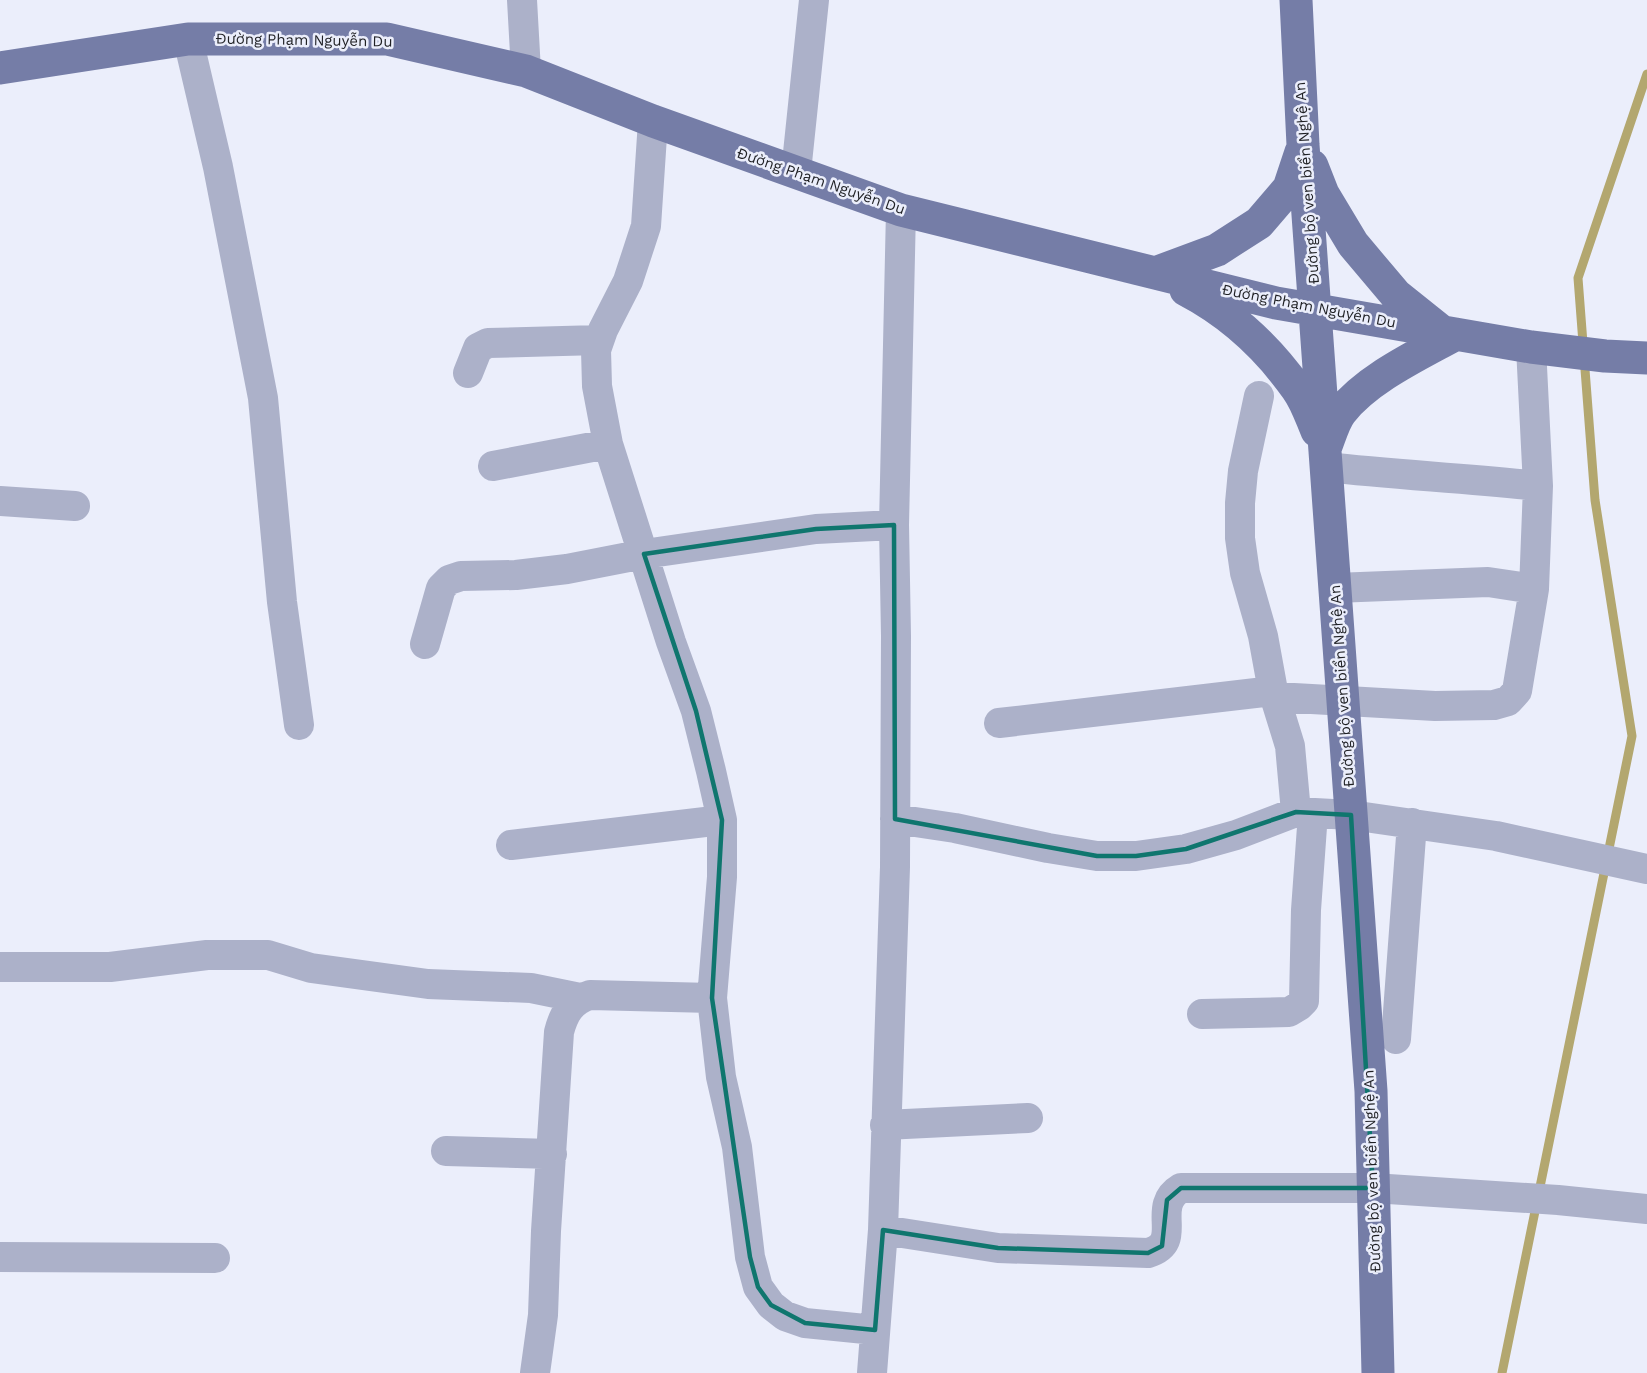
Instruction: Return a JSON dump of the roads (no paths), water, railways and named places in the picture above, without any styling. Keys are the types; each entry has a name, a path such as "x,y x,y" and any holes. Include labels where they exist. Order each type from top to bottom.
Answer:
{"main road":[{"name":"Đường bộ ven biển Nghệ An","path":"1296,0 1303,145 1371,1091 1378,1373"},
{"name":"Đường Phạm Nguyễn Du","path":"0,68 188,39 387,39 526,71 653,121 901,210 1276,303 1532,347 1605,356 1647,358"},
{"path":"1155,273 1217,249 1259,223 1289,188 1303,145"},
{"path":"1303,145 1323,194 1353,244 1396,295 1449,333 1370,385 1340,413 1326,458"},
{"path":"1155,273 1211,303 1258,343 1298,390 1326,458"}],"street":[{"path":"522,0 526,71"},
{"path":"796,172 814,0"},
{"path":"188,39 218,167 263,398 282,602 299,725"},
{"path":"653,121 646,226 628,281 599,340 596,350 597,386 608,444 671,642 696,711 722,820 722,877 712,998 721,1077 737,1146 750,1257 758,1287 771,1305 785,1316 805,1323 875,1330"},
{"path":"872,1373 883,1230 895,819 894,525 901,210"},
{"path":"468,373 478,348 489,343 599,340"},
{"path":"999,723 1275,694 1343,701 1435,706 1494,705 1508,701 1517,691 1534,589 1538,486 1532,347"},
{"path":"1202,1014 1289,1012 1304,1001 1305,813 1263,636 1245,573 1240,538 1243,471 1259,396"},
{"path":"493,466 608,444"},
{"path":"1326,458 1391,474 1472,478 1538,486"},
{"path":"0,501 75,506"},
{"path":"425,644 441,588 449,580 461,576 516,575 567,569 644,554 816,530 894,525"},
{"path":"1335,588 1488,582 1534,589"},
{"path":"895,819 955,828 1087,854 1136,856 1196,846 1305,813 1351,815 1496,836 1637,867"},
{"path":"511,845 722,820"},
{"path":"1396,1039 1412,823"},
{"path":"0,967 110,967 207,955 268,955 311,968 405,981 531,988 580,998"},
{"path":"535,1373 543,1315 558,1032 563,1016 570,1005 590,995 712,998"},
{"path":"885,1125 1028,1118"},
{"path":"446,1151 552,1154"},
{"path":"883,1230 998,1248 1148,1253 1162,1246 1166,1237 1167,1200 1181,1188 1373,1188 1558,1200 1647,1209"},
{"path":"0,1257 215,1258"}],"waterway":[{"path":"1502,1373 1632,736 1595,500 1578,278 1647,74"}]}
